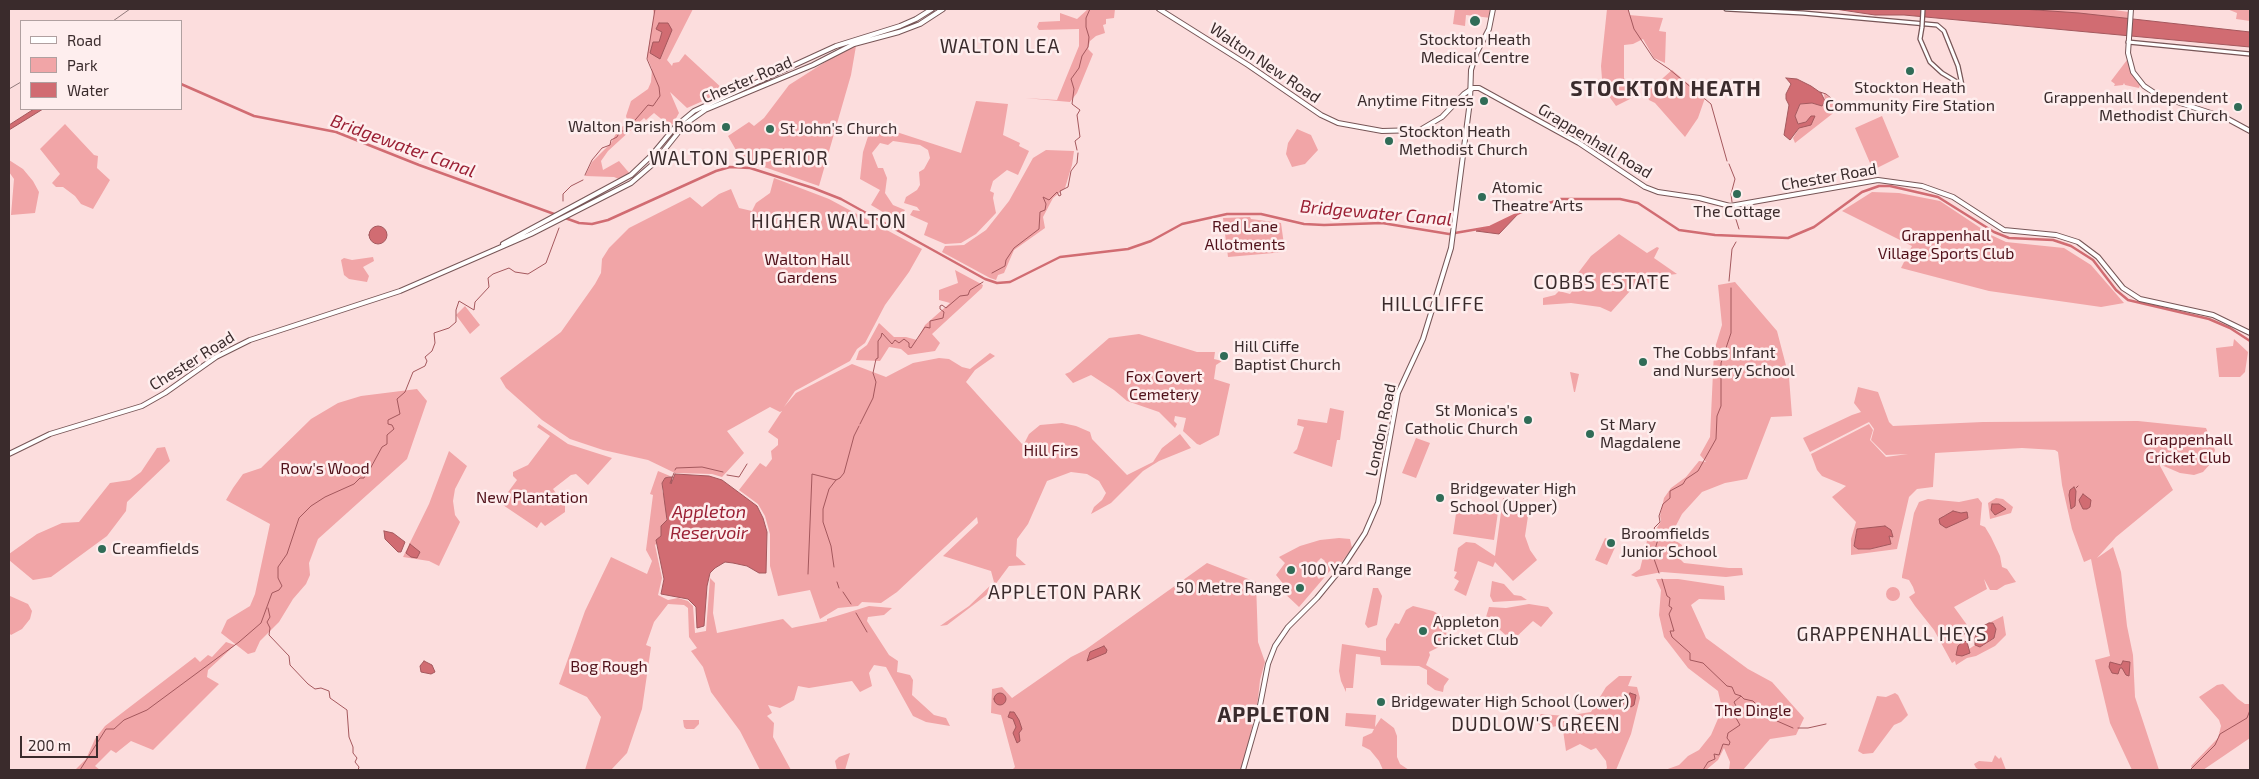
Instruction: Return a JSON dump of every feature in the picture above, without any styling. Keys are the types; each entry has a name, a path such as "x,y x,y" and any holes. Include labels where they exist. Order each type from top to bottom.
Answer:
{"main road":[{"name":"Chester Road","path":"565,214 633,174 676,126 694,111 836,46 900,26 932,9"},
{"name":"Chester Road","path":"9,454 50,434 138,407 165,393 216,357 250,340 400,291 474,259 631,183 653,164 680,128 705,110 813,65 854,44 899,32 920,24 943,9"},
{"name":"Walton New Road","path":"1159,9 1333,122 1382,131 1420,130 1442,117 1471,90"},
{"name":"London Road","path":"1243,770 1258,716 1266,668 1275,646 1288,627 1317,598 1344,565 1372,519 1380,495 1398,393 1423,339 1453,237 1471,90 1472,65 1489,29 1493,9"},
{"path":"1726,9 1803,13 1937,25 1944,31 1958,66 1962,85 1942,73 1930,62 1920,39 1922,27 1924,9"},
{"path":"2131,9 2128,40 2131,68 2148,90 2164,98 2226,118 2250,131"},
{"path":"2128,40 2250,54"},
{"name":"Grappenhall Road","path":"1471,90 1481,90 1579,143 1650,189 1730,206"},
{"name":"Chester Road","path":"1730,206 1878,180 1922,186 1953,197 2004,230 2056,235 2078,242 2098,257 2123,288 2140,298 2213,315 2250,333"}],"green space":[{"path":"653,9 693,9 667,60 672,66 673,63 679,62 685,54 724,90 687,108 670,92 679,113 671,127 654,113 646,120 644,118 608,151 601,161 603,170 619,161 631,175 621,180 614,177 585,176 592,162 611,143 619,128 628,124 626,116 631,101 648,89 651,82 652,69 647,57 654,15"},
{"path":"1088,9 1115,9 1114,18 1106,19 1106,24 1103,25 1105,33 1096,36 1090,41 1088,49 1093,54 1077,93 1070,102 1025,98 1057,100 1079,46 1079,29 1039,30 1037,27 1039,22 1060,21 1060,13 1077,19"},
{"path":"1455,9 1492,9 1491,18 1466,15 1465,26 1453,24"},
{"path":"1607,9 1629,9 1629,15 1663,18 1659,31 1666,32 1665,63 1654,58 1643,39 1633,44 1624,45 1624,78 1634,97 1616,106 1606,92 1602,79 1601,66"},
{"path":"2022,9 2114,10 2129,12 2128,20"},
{"path":"2227,9 2250,9 2250,21 2236,19 2237,13"},
{"path":"856,46 851,75 819,186 741,159 728,136 749,122 754,126 764,118 789,85 844,50"},
{"path":"2127,60 2134,77 2140,85 2139,88 2125,85 2124,83 2123,85 2114,86 2115,84 2111,81"},
{"path":"1672,70 1705,98 1698,118 1685,137 1655,103 1649,100 1646,93"},
{"path":"1824,93 1841,107 1795,143 1793,138 1799,128 1811,124 1809,120 1802,124 1796,123 1795,116 1800,104 1812,103 1822,106 1825,103"},
{"path":"976,101 1008,104 1003,135 1020,143 1019,146 1029,151 1018,175 1007,170 993,181 990,191 994,193 996,213 976,234 961,243 945,244 924,235 928,223 910,215 913,210 920,211 917,207 904,203 906,197 917,190 920,185 919,172 924,169 930,158 928,150 920,145 893,141 888,145 880,143 872,153 878,168 883,168 887,178 885,193 893,205 905,210 898,221 871,205 880,190 860,179 863,152 872,124 961,153"},
{"path":"1882,116 1899,157 1873,170 1855,128"},
{"path":"65,124 94,155 98,156 97,168 110,180 93,209 81,204 75,196 63,187 56,187 52,183 60,174 40,149"},
{"path":"1297,129 1311,135 1318,150 1305,164 1292,167 1286,154 1288,143"},
{"path":"1046,150 1074,151 1065,188 1053,198 1043,217 1045,228 1014,250 1004,273 998,275 996,280 990,278 942,252 945,246 964,245 986,230 1009,201 1033,158"},
{"path":"9,160 23,169 39,192 35,213 11,215 14,179 9,172"},
{"path":"774,178 829,199 922,249 909,272 885,305 865,343 857,349 850,361 795,391 784,407 796,393 852,364 886,377 913,363 939,358 949,359 962,367 970,369 990,353 995,356 975,370 966,382 1022,444 1029,434 1040,425 1062,423 1076,426 1090,432 1092,439 1127,475 1153,462 1162,448 1180,434 1191,448 1159,461 1143,471 1111,503 1091,514 1094,507 1102,500 1106,493 1099,481 1087,474 1071,472 1047,481 1028,524 1017,539 1016,556 1026,565 1009,566 989,593 947,625 940,626 969,606 994,582 991,571 943,556 978,523 977,517 897,592 881,603 862,602 858,606 838,608 820,619 810,590 778,596 770,566 770,534 765,516 758,504 739,490 760,463 766,467 772,459 771,451 778,445 778,439 768,432 782,411 780,412 770,407 727,431 744,453 722,477 712,474 675,473 648,460 603,450 570,439 542,420 506,388 500,378 561,332 595,284 601,273 602,259 609,248 629,228 690,197 702,207 719,194 731,189 739,208 752,211 756,203 770,193"},
{"name":"Grappenhall Village Sports Club","path":"1872,192 1899,193 1940,201 1991,235 2006,242 2064,248 2091,265 2124,303 2101,307 1989,291 1901,268 1912,246 1842,211"},
{"name":"Red Lane Allotments","path":"1250,217 1251,219 1281,223 1285,252 1228,257 1223,218"},
{"path":"1619,234 1647,253 1657,247 1659,248 1654,258 1677,274 1668,275 1630,291 1611,312 1600,307 1571,303 1543,305 1543,298 1555,295 1559,291 1570,294 1574,289 1572,281 1591,256"},
{"path":"373,257 374,261 363,267 369,276 367,282 349,279 344,275 341,260 344,258 352,260"},
{"path":"955,270 983,285 932,334 940,343 935,351 908,355 901,349 889,347 880,361 856,360 859,351 867,345 879,323 894,337 906,337 917,340 925,325 950,303 939,300 939,290 958,283"},
{"path":"1735,282 1777,331 1789,377 1792,416 1771,417 1747,479 1725,483 1702,492 1682,514 1670,537 1682,545 1680,559 1684,563 1742,568 1743,575 1726,577 1662,572 1636,577 1631,575 1640,569 1648,537 1652,536 1661,521 1660,516 1664,498 1671,488 1686,477 1699,461 1706,462 1700,455 1710,437 1714,351 1722,325 1718,285"},
{"path":"465,306 480,325 470,334 456,315"},
{"name":"Fox Covert Cemetery","path":"1139,334 1197,352 1215,352 1214,359 1222,361 1216,365 1214,379 1230,384 1219,435 1200,445 1197,444 1183,431 1186,418 1175,416 1174,421 1177,424 1175,428 1159,412 1127,401 1091,375 1073,383 1065,374 1070,372 1109,338"},
{"path":"2234,339 2248,352 2245,372 2240,377 2219,377 2216,348 2233,346"},
{"path":"1570,372 1579,374 1575,392 1574,392"},
{"name":"Grappenhall Cricket Club","path":"1858,387 1878,392 1889,422 1893,426 1983,422 2138,421 2206,428 2215,450 2211,463 2203,472 2194,475 2180,473 2159,464 2173,490 2116,537 2097,558 2113,547 2121,572 2127,626 2133,655 2135,697 2159,770 2132,770 2110,723 2095,660 2110,656 2091,559 2084,562 2072,529 2062,485 2058,452 2055,450 2022,448 1935,453 1933,487 1917,489 1909,497 1897,549 1851,555 1851,539 1856,522 1832,497 1846,486 1822,476 1817,470 1811,454 1869,424 1873,430 1870,440 1886,457 1908,454 1886,455 1871,440 1874,429 1869,422 1810,452 1803,438 1861,412 1854,403","holes":["1872,528 1893,537 1889,536 1890,544 1870,549 1858,549 1854,546 1857,529"]},
{"name":"Row's Wood","path":"417,389 427,401 407,459 318,539 309,563 310,575 306,584 293,599 279,622 260,641 255,652 248,654 221,633 227,620 250,606 255,594 270,524 226,500 233,488 243,474 261,468 311,419 338,403 361,396"},
{"path":"1330,408 1344,411 1340,440 1337,440 1332,467 1293,453 1297,449 1304,427 1297,425 1298,419 1327,423"},
{"name":"New Plantation","path":"539,424 568,444 612,458 588,485 576,474 571,475 553,489 565,506 565,512 545,526 541,522 537,528 500,503 517,480 513,476 513,472 528,465 550,436 537,427"},
{"path":"1416,438 1430,443 1416,478 1402,473"},
{"path":"165,447 170,461 127,502 126,511 107,536 51,577 33,580 9,560 9,554 37,534 62,523 79,522 110,483 130,480 141,472 157,448"},
{"path":"449,451 467,466 455,489 453,501 455,515 460,522 439,566 429,561 403,557 429,504"},
{"name":"Bog Rough","path":"658,471 670,476 665,478 662,483 662,490 668,510 660,540 655,545 662,578 658,595 668,600 678,598 688,601 693,606 695,633 706,631 710,578 715,583 713,613 717,633 783,619 792,628 827,621 827,619 869,606 892,608 884,615 868,617 867,621 889,655 898,661 897,672 910,675 913,680 912,695 934,715 946,718 950,726 926,722 913,716 886,667 874,665 869,673 872,686 860,692 852,681 809,688 798,686 794,700 780,708 768,705 772,713 767,716 774,723 773,737 791,770 760,770 740,731 711,692 703,667 691,651 697,648 689,637 688,608 684,605 668,604 654,622 646,645 651,647 642,709 627,753 611,770 585,770 601,717 587,697 559,684 585,611 611,557 647,574 652,561 646,550 653,495 650,494"},
{"path":"1503,498 1530,503 1525,536 1530,550 1537,560 1513,581 1495,562 1493,567 1478,561 1466,596 1454,590 1459,581 1454,578 1457,572 1454,571 1458,548 1466,542 1475,543 1495,556"},
{"path":"1978,498 1982,503 1980,525 1985,527 1991,537 2000,556 2002,567 2007,569 2016,582 2005,585 1997,590 1990,590 1984,579 1987,589 1954,607 1970,629 1960,639 1961,644 1958,646 1970,652 1969,649 1975,645 1980,647 1984,645 1994,638 1996,629 1993,623 1989,623 2003,616 2006,635 1995,646 1956,665 1955,661 1952,663 1934,630 1909,597 1915,593 1913,587 1909,580 1902,578 1902,576 1914,513 1919,502 1928,499 1959,502","holes":["1957,512 1968,518 1959,521 1943,516"]},
{"path":"1996,498 2003,499 2013,507 2011,513 1990,519 1988,503"},
{"path":"1457,507 1498,512 1494,540 1453,534"},
{"path":"1605,538 1617,543 1607,565 1595,560"},
{"path":"1350,539 1352,548 1338,567 1335,565 1299,607 1282,591 1285,586 1276,575 1285,563 1279,557 1300,546 1320,540","holes":["1321,558 1325,561 1322,566 1327,570 1319,579 1310,569"]},
{"path":"1207,563 1256,582 1258,642 1265,662 1243,770 1012,770 1015,767 1001,715 991,713 992,689 1002,687 1012,698 1071,657 1085,650"},
{"name":"The Dingle","path":"1656,579 1678,579 1724,586 1725,600 1699,599 1691,605 1706,638 1748,669 1772,682 1804,718 1796,735 1770,739 1743,770 1729,770 1730,762 1724,748 1718,760 1706,770 1665,770 1679,765 1688,756 1699,750 1711,735 1720,714 1721,704 1718,691 1688,668 1664,637 1659,615 1661,590"},
{"path":"1492,581 1504,584 1514,595 1521,596 1527,600 1493,602 1490,596"},
{"path":"1893,587 1898,589 1900,594 1898,599 1893,601 1888,599 1886,594 1888,589"},
{"path":"1373,588 1378,588 1382,596 1377,625 1368,628 1365,624"},
{"path":"10,596 28,604 32,611 30,619 22,629 11,635 9,633"},
{"path":"1529,604 1548,607 1553,613 1541,627 1533,621 1512,641 1486,617 1489,607 1506,608"},
{"path":"1413,606 1433,611 1447,619 1446,639 1441,646 1429,652 1430,655 1426,665 1449,679 1444,686 1443,692 1435,690 1427,684 1427,670 1419,666 1381,665 1380,657 1356,654 1353,688 1346,688 1346,692 1339,671 1342,644 1386,651 1386,639 1395,623 1399,624 1406,610"},
{"path":"226,642 235,645 208,670 207,677 219,684 153,750 131,741 116,753 111,750 95,766 100,770 75,770 86,759 95,739 105,726 195,657 200,662 208,655 212,657"},
{"path":"1619,676 1632,676 1628,686 1637,687 1640,698 1631,734 1616,770 1605,770 1607,768 1606,761 1596,748 1591,750 1580,744 1566,751 1563,730 1557,726 1547,728 1534,722 1541,714 1566,716 1591,712 1606,687"},
{"path":"2223,684 2238,699 2245,704 2250,704 2250,738 2203,770 2193,770 2191,766 2218,738 2221,726 2219,720 2199,697 2217,685"},
{"path":"1895,693 1898,695 1908,715 1901,722 1894,725 1873,753 1863,754 1858,751 1877,696 1886,697"},
{"path":"1346,713 1376,715 1375,727 1381,718 1394,728 1397,736 1397,757 1400,764 1409,770 1383,770 1379,761 1370,750 1362,746 1363,737 1372,733 1374,729 1345,726"},
{"path":"683,720 699,720 699,724 694,729 686,729"},
{"path":"850,753 845,770 837,770 835,761 839,757"},
{"path":"1995,755 1999,759 2001,757 2006,770 1980,770 1976,768 1974,764 1979,761 1992,762"}],"water":[{"path":"1835,9 2022,9 2079,13 2250,32 2250,47 1904,15 1875,15"},
{"path":"659,23 668,23 672,30 660,59 650,53 653,42 659,42 660,39 662,32 656,29"},
{"path":"1786,78 1797,79 1811,86 1821,93 1825,101 1822,106 1812,103 1800,104 1795,116 1798,124 1806,122 1811,116 1815,116 1811,125 1799,128 1790,140 1784,135 1789,105 1786,94 1791,84"},
{"path":"32,110 41,110 9,130 9,125"},
{"path":"1519,213 1499,234 1476,231 1490,227"},
{"path":"378,226 384,229 387,235 384,241 378,244 372,241 369,235 372,229"},
{"name":"Appleton Reservoir","path":"675,474 709,476 722,480 757,506 767,532 766,573 759,573 747,566 725,562 715,568 710,573 707,586 704,626 697,628 696,607 688,599 661,594 664,579 656,540 661,536 661,526 667,520 662,483 665,478 672,477 671,484"},
{"path":"2074,487 2076,491 2075,506 2071,509 2069,495 2070,490"},
{"path":"2083,494 2091,500 2090,507 2087,509 2083,509 2079,500"},
{"path":"1992,504 1999,504 2006,509 1995,515 1991,510"},
{"path":"1953,511 1967,512 1968,518 1946,528 1940,524 1939,519"},
{"path":"1885,526 1891,530 1893,537 1889,536 1891,544 1870,549 1858,549 1854,546 1857,529"},
{"path":"384,531 393,533 405,542 401,552 398,552 385,539"},
{"path":"410,544 420,552 417,558 411,557 406,553"},
{"path":"1993,623 1996,629 1994,638 1980,647 1975,645 1975,637 1981,627"},
{"path":"1965,626 1968,631 1955,638 1955,631"},
{"path":"1964,641 1967,642 1970,653 1962,656 1956,655 1958,646"},
{"path":"1104,646 1107,650 1106,653 1087,661 1090,652"},
{"path":"424,661 432,665 435,672 431,674 421,672 420,666"},
{"path":"2123,661 2130,662 2129,676 2126,675 2122,668 2120,668 2118,674 2112,673 2109,667 2110,662 2121,665"},
{"path":"1002,693 1005,694 1005,704 998,705 995,704 994,697 995,694"},
{"path":"1630,693 1636,695 1634,705 1631,707 1625,703"},
{"path":"1010,712 1014,712 1022,729 1019,733 1020,741 1017,743 1013,733 1016,727 1013,719 1008,717"},
{"path":"1571,721 1575,721 1582,732 1570,732 1568,726"}],"waterway":[{"path":"585,175 592,160 602,148 610,145 611,140 617,137 620,131 624,131 630,126 648,105 653,106 660,96 659,87 647,59 655,9"},
{"path":"1077,150 1075,141 1080,137 1077,115 1080,110 1072,104 1074,89 1071,79 1079,68 1082,56 1088,47 1089,37 1086,18 1090,9"},
{"path":"1628,9 1634,29 1654,59 1711,104 1727,161"},
{"name":"Bridgewater Canal","path":"182,84 254,116 336,132 419,165 579,223 592,224 608,220 716,171 730,167 750,168 841,199 985,279 997,283 1010,282 1060,257 1128,249 1151,241 1182,224 1227,214 1261,214 1304,224 1382,223 1449,234 1490,227 1519,213 1561,199 1620,199 1638,203 1679,230 1715,235 1788,238 1814,227 1862,192 1879,186 1890,186 1938,197 1994,232 2009,238 2053,240 2071,246 2093,260 2116,290 2128,300 2209,319 2230,328 2250,341"},
{"path":"1820,92 1826,94 1837,103"},
{"path":"992,273 1005,266 1006,260 1014,248 1039,229 1040,212 1045,210 1046,204 1043,197 1049,200 1057,192 1059,196 1061,195 1060,191 1068,187 1071,171 1077,163 1078,153"},
{"path":"1729,164 1735,179 1731,194 1732,202"},
{"path":"563,201 563,194 571,186 583,180"},
{"path":"1734,213 1739,229"},
{"path":"80,770 106,729 114,729 124,720 147,710 239,642 261,623 272,593 279,590 282,586 278,578 278,567 287,554 299,518 311,506 325,497 354,484 360,478 364,478 382,447 387,444 387,435 394,429 392,425 388,424 388,420 400,414 397,399 405,392 413,372 425,366 427,361 425,357 432,351 435,343 434,333 449,328 456,322 456,310 459,301 474,310 475,302 489,287 488,278 493,274 509,268 515,272 528,274 546,263 559,228"},
{"path":"1729,281 1732,249 1736,242"},
{"path":"860,424 873,398 876,382 873,373 876,359 878,358 878,341 882,333 892,344 895,340 899,343 904,339 911,348 925,327 930,328 930,321 943,318 944,312 940,309 940,306 942,305 946,308 960,296 968,295 970,290 983,282"},
{"path":"1659,573 1653,556 1659,536 1654,528 1660,522 1659,516 1663,504 1670,498 1670,491 1683,484 1686,479 1698,471 1716,439 1717,416 1721,406 1721,363 1731,333 1731,288"},
{"path":"808,574 812,474 836,480 840,478 844,473 854,436 859,426"},
{"path":"727,475 739,477 747,464"},
{"path":"675,470 676,468 702,467 723,472"},
{"path":"670,483 674,473"},
{"path":"834,567 831,546 823,522 823,509 829,489 836,480"},
{"path":"1662,579 1667,596 1670,598 1669,606 1672,608 1669,614 1674,631 1670,631 1672,637 1690,653 1690,660 1703,663 1727,686 1732,687 1735,694 1741,696 1734,702 1740,714 1736,718 1740,725 1728,733 1729,745 1723,744 1719,755 1714,754 1715,759 1708,762 1703,770"},
{"path":"837,582 839,588"},
{"path":"843,592 851,604"},
{"path":"268,608 270,617 267,622 270,628 269,635 289,656 290,665 308,684 315,689 321,688 329,691 330,698 347,710 349,737 353,753 357,758 355,762 359,767 358,770"},
{"path":"856,613 867,632"},
{"path":"1741,696 1744,699 1753,701 1763,711 1776,717 1777,721 1793,728"},
{"path":"1615,703 1618,701 1626,705"},
{"path":"2190,770 2215,745 2220,734 2247,718 2250,710"},
{"path":"1798,728 1826,724"}],"railway":[{"path":"114,20 130,9"},
{"path":"9,89 20,83"}],"place":[{"name":"Stockton Heath Medical Centre","path":"1475,21"},
{"name":"Stockton Heath Community Fire Station","path":"1910,71"},
{"name":"Anytime Fitness","path":"1484,101"},
{"name":"Grappenhall Independent Methodist Church","path":"2238,107"},
{"name":"Walton Parish Room","path":"726,127"},
{"name":"St John's Church","path":"770,129"},
{"name":"Stockton Heath Methodist Church","path":"1389,141"},
{"name":"The Cottage","path":"1737,194"},
{"name":"Atomic Theatre Arts","path":"1482,197"},
{"name":"Hill Cliffe Baptist Church","path":"1224,356"},
{"name":"The Cobbs Infant and Nursery School","path":"1643,362"},
{"name":"St Monica's Catholic Church","path":"1528,420"},
{"name":"St Mary Magdalene","path":"1590,434"},
{"name":"Bridgewater High School (Upper)","path":"1440,498"},
{"name":"Broomfields Junior School","path":"1611,543"},
{"name":"Creamfields","path":"102,549"},
{"name":"100 Yard Range","path":"1291,570"},
{"name":"50 Metre Range","path":"1300,588"},
{"name":"Appleton Cricket Club","path":"1423,631"},
{"name":"Bridgewater High School (Lower)","path":"1381,702"}],"district":[{"name":"WALTON LEA","path":"1000,47"},
{"name":"STOCKTON HEATH","path":"1666,89"},
{"name":"WALTON SUPERIOR","path":"739,159"},
{"name":"HIGHER WALTON","path":"829,222"},
{"name":"COBBS ESTATE","path":"1602,283"},
{"name":"HILLCLIFFE","path":"1433,305"},
{"name":"APPLETON PARK","path":"1065,593"},
{"name":"GRAPPENHALL HEYS","path":"1892,635"},
{"name":"APPLETON","path":"1274,715"},
{"name":"DUDLOW'S GREEN","path":"1536,725"}],"park label":[{"name":"Walton Hall Gardens","path":"807,269"},
{"name":"Hill Firs","path":"1051,451"}]}
